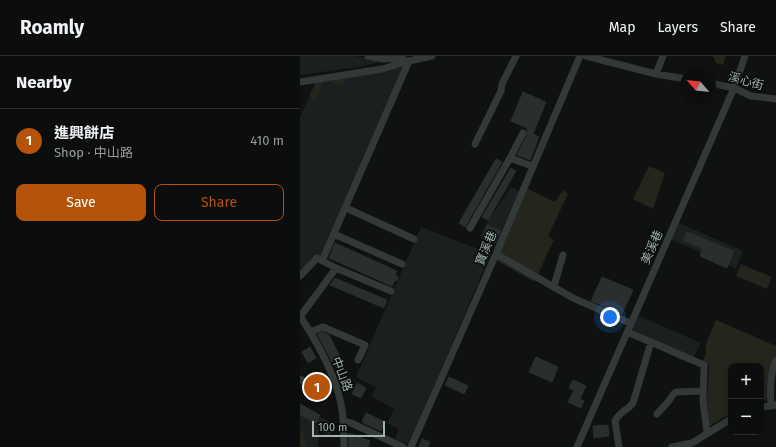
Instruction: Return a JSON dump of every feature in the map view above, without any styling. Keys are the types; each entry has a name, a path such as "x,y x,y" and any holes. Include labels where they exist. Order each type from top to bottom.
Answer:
{"street":[{"path":"368,56 383,59 403,58 407,61"},
{"path":"300,82 382,69 407,61 432,56"},
{"path":"475,144 502,91 502,84 516,56"},
{"name":"寶溪巷","path":"411,447 496,254 532,166 580,56"},
{"path":"586,56 656,74 680,78"},
{"path":"656,74 663,56"},
{"name":"美溪巷","path":"577,447 734,88 745,56"},
{"path":"322,261 346,208 407,61"},
{"name":"溪心街","path":"716,84 734,88 751,96 776,99"},
{"path":"470,228 510,158 522,133"},
{"path":"510,158 532,166"},
{"path":"346,208 414,239"},
{"path":"334,234 402,264"},
{"path":"496,254 574,298 630,323"},
{"path":"554,286 563,255"},
{"path":"300,276 317,258 336,268 391,291"},
{"path":"300,316 336,268"},
{"name":"中山路","path":"300,316 310,332 336,386 344,422 344,447"},
{"path":"310,332 323,328 365,345 358,360"},
{"path":"627,332 703,364 705,367 703,401 707,433"},
{"path":"619,447 615,421 619,414 633,403 651,342"},
{"path":"773,405 771,383 776,360"},
{"path":"657,414 664,405 668,403 672,394 676,392 703,391"},
{"path":"672,447 692,443 728,421"},
{"path":"344,422 351,423 399,446"}],"shaded area":[{"path":"300,56 354,56 384,61 358,67 300,75"},
{"path":"713,56 726,56 723,65 716,63"},
{"path":"398,64 402,68 321,258 300,276 300,117 309,97 316,100 325,80 346,76 355,70"},
{"path":"355,70 351,78 346,77 342,86 325,80 316,100 309,97 317,79"},
{"path":"649,166 665,173 653,209 633,199"},
{"path":"511,187 519,191 496,242 480,236 487,222"},
{"path":"524,187 555,202 563,190 568,194 548,236 554,240 534,282 494,259"},
{"path":"677,222 743,251 736,268 670,239"},
{"path":"421,227 491,253 409,444 395,439 399,429 387,423 394,409 371,396 376,387 356,377"},
{"path":"741,264 772,277 767,289 736,276"},
{"path":"635,314 701,343 690,364 626,334"},
{"path":"716,320 776,346 776,356 768,398 764,401 764,363 728,363 728,415 710,426 707,402 709,365 703,361 706,353 706,344"},
{"path":"300,407 332,423 331,437 319,431 318,447 300,447"},
{"path":"300,430 305,436 306,447 300,447"}],"building":[{"path":"523,92 546,102 533,134 539,137 530,160 517,155 527,135 527,128 511,121"},
{"path":"496,159 502,162 465,227 459,223"},
{"path":"511,168 516,171 488,220 482,217"},
{"path":"487,225 501,231 495,243 482,238"},
{"path":"687,232 734,251 727,268 700,256 703,249 683,240"},
{"path":"335,243 397,271 395,275 398,277 397,281 395,280 392,286 329,258"},
{"path":"602,277 633,290 622,314 591,301"},
{"path":"335,278 387,300 384,308 330,285"},
{"path":"323,332 329,335 340,357 332,362 317,334"},
{"path":"310,347 316,358 308,363 302,352"},
{"path":"536,357 558,367 552,382 529,372"},
{"path":"449,377 468,386 464,394 445,385"},
{"path":"573,380 586,386 580,399 584,401 581,408 568,402 574,390 569,388"},
{"path":"357,383 366,388 361,398 352,394"},
{"path":"300,404 320,415 316,423 300,415"},
{"path":"366,413 385,422 381,431 362,422"},
{"path":"608,425 609,436 594,438 593,426"},
{"path":"349,433 370,441 368,447 349,447"},
{"path":"422,439 430,442 428,447 419,447"}],"place":[{"name":"進興餅店","path":"317,387"}]}
